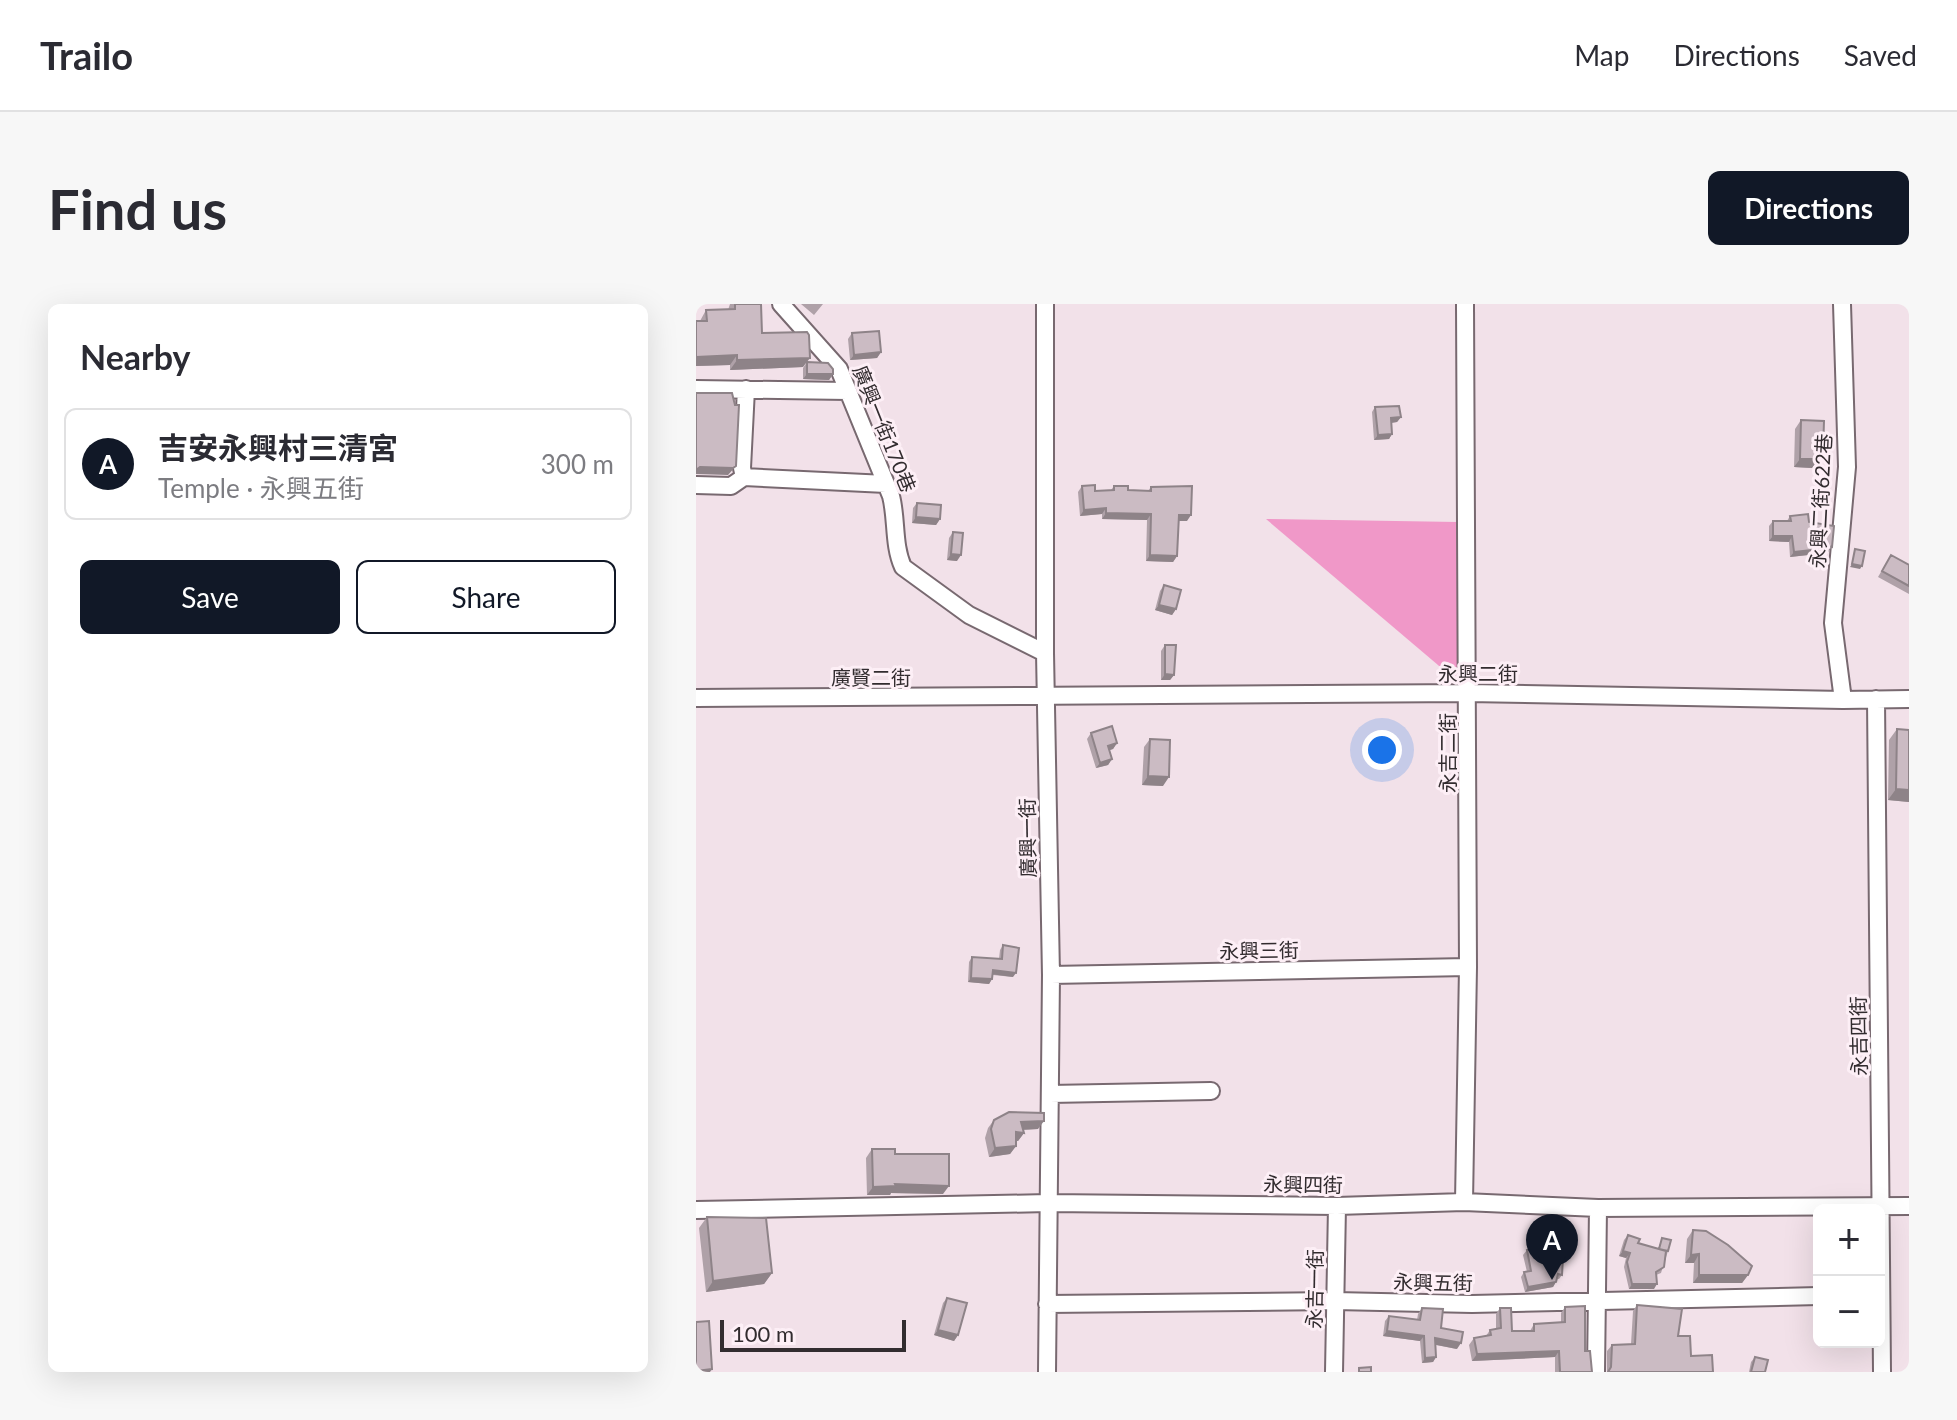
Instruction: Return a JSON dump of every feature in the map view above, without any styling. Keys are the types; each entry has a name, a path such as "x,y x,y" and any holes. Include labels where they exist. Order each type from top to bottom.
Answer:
{"street":[{"name":"廣興一街170巷","path":"781,304 839,369 897,517 898,550 903,567 969,615 1045,653"},
{"name":"廣興一街","path":"1045,304 1045,653 1051,975 1047,1372"},
{"name":"永吉二街","path":"1464,1202 1468,967 1465,304"},
{"name":"永興二街622巷","path":"1842,304 1847,467 1833,623 1843,700"},
{"path":"696,389 848,391"},
{"path":"744,477 746,389"},
{"path":"696,485 731,486 744,477 886,484"},
{"name":"永興二街","path":"1046,697 1468,693 1909,699"},
{"name":"廣賢二街","path":"696,698 1046,697"},
{"name":"永吉四街","path":"1876,699 1880,1204"},
{"name":"永興三街","path":"1051,975 1468,967"},
{"path":"1050,1094 1211,1091"},
{"name":"永興四街","path":"696,1210 1048,1203 1337,1206 1464,1202 1598,1208 1813,1206"},
{"name":"永吉一街","path":"1334,1372 1337,1206"},
{"name":"永興四街","path":"1885,1206 1909,1206"},
{"path":"1596,1372 1598,1208"},
{"name":"永興五街","path":"1047,1304 1335,1301 1472,1304 1813,1296"},
{"name":"永吉四街","path":"1881,1348 1882,1372"}],"shaded area":[{"path":"1266,519 1458,522 1458,682"}],"building":[{"path":"735,304 761,304 762,333 807,332 810,358 737,360 737,355 696,357 696,321 707,321 706,310 735,309"},
{"path":"879,331 881,352 854,355 852,333"},
{"path":"807,362 828,363 833,374 807,374"},
{"path":"696,393 732,393 735,405 739,405 736,466 733,468 700,467 696,470"},
{"path":"1399,406 1401,417 1391,418 1392,434 1378,435 1375,407"},
{"path":"1801,420 1824,421 1823,452 1818,452 1818,459 1800,459"},
{"path":"1095,485 1095,491 1114,490 1114,486 1151,491 1151,487 1192,486 1191,515 1179,515 1177,556 1150,555 1151,514 1106,513 1106,508 1084,510 1082,486"},
{"path":"917,503 941,505 940,519 916,517"},
{"path":"1808,514 1809,522 1834,526 1832,547 1811,544 1812,550 1794,552 1792,536 1773,536 1773,521 1791,521 1790,516"},
{"path":"953,532 963,533 961,555 951,554"},
{"path":"1855,549 1865,551 1862,566 1852,564"},
{"path":"1891,555 1909,565 1909,586 1882,571"},
{"path":"1164,585 1181,590 1176,609 1159,605"},
{"path":"1165,645 1176,645 1174,675 1165,674"},
{"path":"1112,726 1117,743 1108,746 1112,759 1100,763 1091,733"},
{"path":"1897,729 1909,730 1909,790 1896,789"},
{"path":"1150,739 1170,740 1169,777 1148,776"},
{"path":"1003,945 1019,948 1016,973 993,970 992,979 971,978 972,957 1002,959"},
{"path":"1009,1112 1044,1113 1044,1121 1021,1122 1024,1133 1016,1132 1016,1146 995,1148 991,1129 994,1120"},
{"path":"872,1149 895,1149 895,1154 949,1154 949,1186 895,1184 873,1187"},
{"path":"707,1217 766,1218 772,1273 713,1281"},
{"path":"1550,1228 1561,1231 1555,1258 1563,1258 1562,1275 1558,1274 1556,1282 1528,1287 1524,1272 1531,1271 1527,1250 1547,1246"},
{"path":"1693,1230 1706,1231 1728,1245 1752,1266 1748,1275 1699,1275 1699,1254 1691,1255"},
{"path":"1628,1235 1640,1239 1638,1243 1666,1251 1664,1267 1656,1272 1657,1284 1632,1284 1627,1262 1630,1253 1623,1251"},
{"path":"1662,1238 1671,1240 1668,1251 1659,1249"},
{"path":"947,1298 967,1303 958,1335 938,1330"},
{"path":"1637,1305 1682,1309 1678,1336 1690,1336 1691,1356 1712,1355 1713,1372 1608,1372 1612,1345 1635,1344"},
{"path":"1585,1306 1585,1351 1590,1351 1592,1372 1560,1372 1559,1351 1477,1354 1474,1338 1491,1335 1490,1330 1501,1328 1500,1308 1511,1308 1512,1331 1534,1331 1534,1324 1565,1322 1565,1307"},
{"path":"1422,1308 1443,1309 1441,1328 1463,1332 1461,1343 1435,1338 1436,1357 1425,1358 1424,1336 1387,1331 1389,1316 1420,1320"},
{"path":"709,1321 712,1369 696,1371 696,1322"},
{"path":"1755,1357 1768,1360 1765,1372 1751,1372"},
{"path":"1371,1367 1371,1372 1359,1372 1359,1368"}],"place":[{"name":"吉安永興村三清宮","path":"1552,1280"}]}
